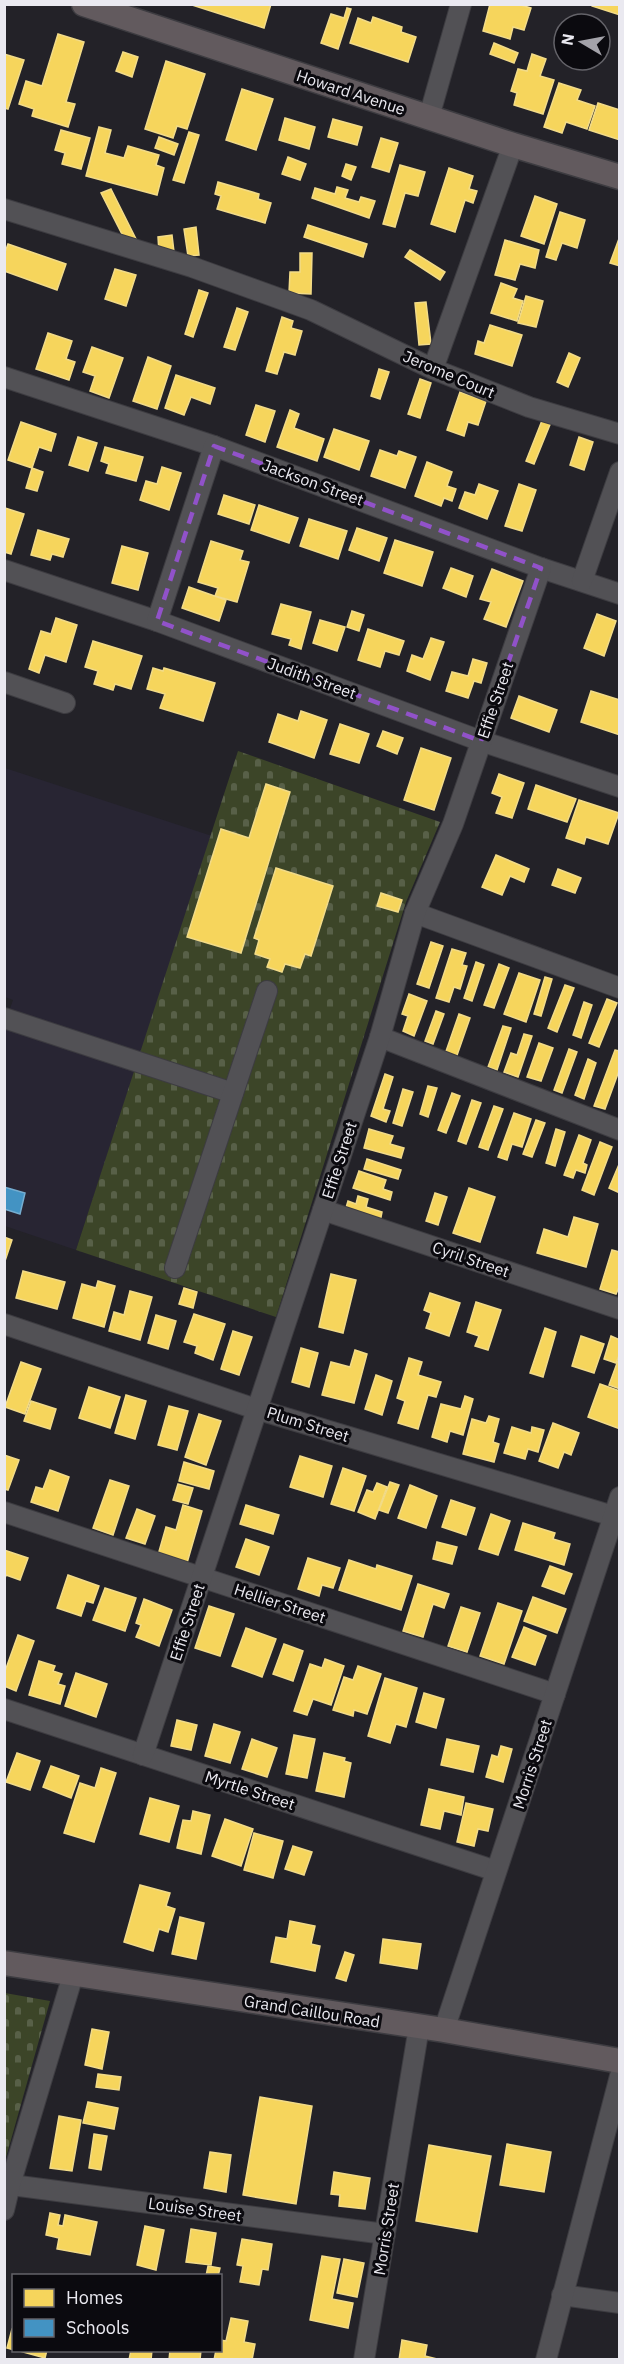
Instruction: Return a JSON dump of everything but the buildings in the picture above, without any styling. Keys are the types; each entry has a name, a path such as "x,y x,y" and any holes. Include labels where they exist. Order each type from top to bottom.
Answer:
{"main road":[{"name":"Howard Avenue","path":"84,4 620,177"},
{"name":"Grand Caillou Road","path":"4,1963 444,2030 620,2061"}],"street":[{"path":"429,117 461,4"},
{"path":"433,369 513,144"},
{"name":"Jerome Court","path":"4,209 192,267 284,300 311,310 433,369 529,407 620,434"},
{"name":"Jackson Street","path":"4,377 214,446 541,568 620,594"},
{"path":"157,621 214,446"},
{"path":"582,581 620,472"},
{"name":"Effie Street","path":"143,1755 380,1037 415,913 453,824 541,568"},
{"name":"Judith Street","path":"4,570 157,621 481,741 620,787"},
{"path":"4,682 65,704"},
{"path":"415,913 620,988"},
{"path":"176,1268 267,991"},
{"path":"4,1018 233,1093"},
{"path":"380,1037 620,1130"},
{"name":"Cyril Street","path":"323,1210 620,1309"},
{"name":"Plum Street","path":"4,1324 256,1409 616,1506"},
{"name":"Morris Street","path":"444,2030 616,1506"},
{"name":"Hellier Street","path":"4,1512 555,1694"},
{"name":"Myrtle Street","path":"4,1709 496,1871"},
{"path":"4,2210 7,2184 73,1975"},
{"name":"Morris Street","path":"364,2360 420,2027"},
{"path":"546,2360 620,2076"},
{"name":"Louise Street","path":"7,2184 385,2234"},
{"path":"562,2295 620,2303"}],"highlighted area":[{"path":"214,446 541,568 481,741 157,621"}],"shaded area":[{"path":"5,768 212,836 76,1250 5,1226 4,1026 13,1000 5,997"}],"green space":[{"path":"238,751 440,822 406,902 276,1317 76,1250"},
{"path":"4,1993 50,2001 5,2161"}]}
